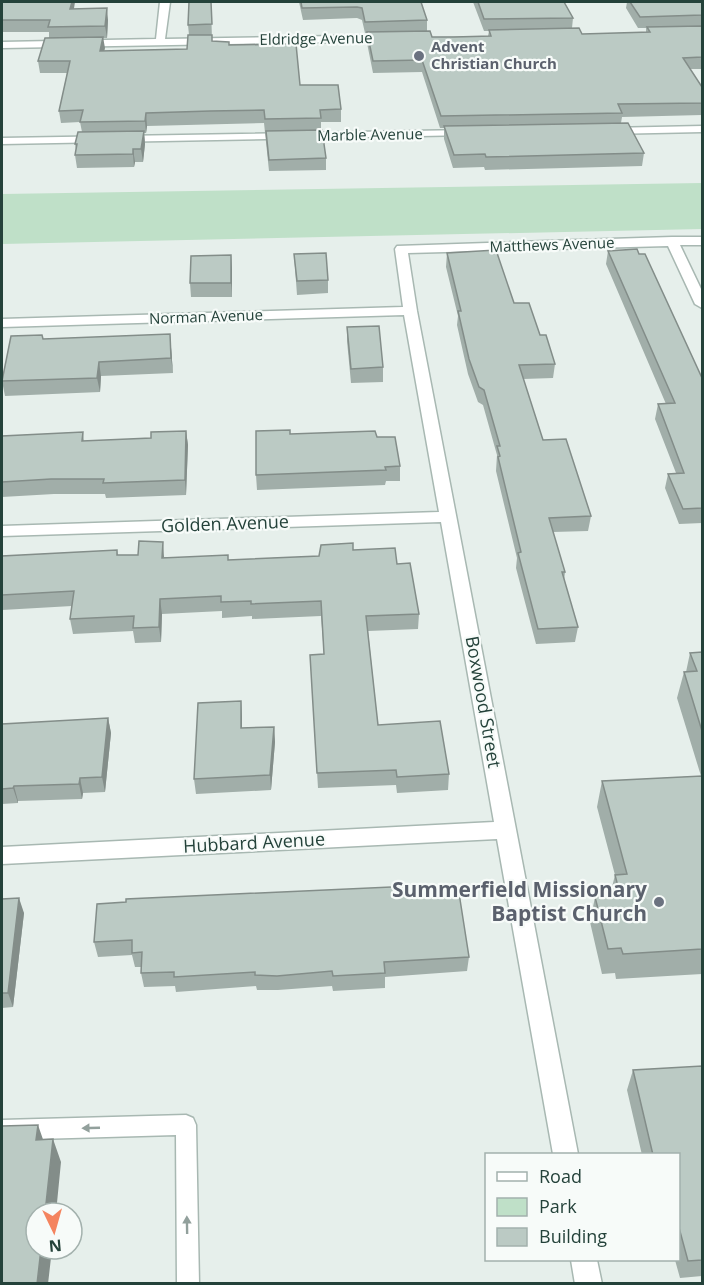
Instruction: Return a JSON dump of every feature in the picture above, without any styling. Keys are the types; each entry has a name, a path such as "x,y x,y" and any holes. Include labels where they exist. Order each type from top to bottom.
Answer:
{"street":[{"path":"160,42 165,2"},
{"name":"Eldridge Avenue","path":"2,45 408,38"},
{"path":"596,131 702,129"},
{"name":"Marble Avenue","path":"2,141 477,133"},
{"name":"Matthews Avenue","path":"401,249 702,241"},
{"path":"672,242 702,304"},
{"name":"Boxwood Street","path":"401,249 410,311 565,1153"},
{"name":"Norman Avenue","path":"2,323 410,311"},
{"name":"Golden Avenue","path":"2,531 449,517"},
{"name":"Hubbard Avenue","path":"2,856 507,830"},
{"path":"584,1261 588,1284"}],"lane":[{"path":"2,1130 186,1125 188,1284"}],"green space":[{"path":"702,183 702,229 2,244 2,194"}],"building":[{"path":"2,2 72,2 70,9 107,8 105,26 48,27 50,20 2,20"},
{"path":"189,2 211,2 212,24 188,25"},
{"path":"301,2 421,2 427,20 365,22 362,8 302,8"},
{"path":"478,2 564,2 573,18 484,19"},
{"path":"630,2 702,2 702,15 640,17"},
{"path":"702,26 702,57 683,58 702,87 702,103 618,104 622,113 441,116 422,60 373,61 367,32 430,31 432,37 454,37 491,36 489,30 579,28 582,34 650,32 647,27"},
{"path":"188,35 212,35 212,41 229,42 229,45 296,44 300,85 338,85 341,109 320,110 321,118 265,119 264,110 146,113 145,121 80,122 83,110 59,111 70,61 38,61 45,38 103,37 100,51 187,49"},
{"path":"628,123 644,153 486,157 485,154 454,155 444,126"},
{"path":"322,130 326,158 269,160 266,131"},
{"path":"144,131 141,149 133,149 133,154 75,155 78,132"},
{"path":"637,249 639,254 645,254 702,378 702,508 683,509 668,474 684,473 658,404 675,403 608,251"},
{"path":"496,250 514,303 529,303 540,335 546,335 555,364 519,365 543,440 566,439 591,516 549,518 578,627 538,629 518,553 521,552 498,457 500,456 497,446 500,446 484,390 479,387 469,359 458,311 461,311 447,253"},
{"path":"326,253 328,280 297,281 294,254"},
{"path":"231,255 231,283 190,283 191,256"},
{"path":"379,326 383,367 351,369 347,327"},
{"path":"170,334 171,358 99,362 97,378 2,381 11,336 42,335 43,339"},
{"path":"290,430 290,434 375,431 377,437 395,437 400,466 385,467 386,470 256,475 256,431"},
{"path":"186,431 185,480 103,483 104,479 51,479 2,482 2,436 83,432 82,441 151,438 151,432"},
{"path":"139,541 163,542 162,558 228,555 228,560 319,556 321,545 353,543 353,550 395,548 397,564 410,563 419,614 366,616 378,725 440,721 449,774 397,777 396,770 317,773 310,655 324,654 321,601 251,604 251,601 221,602 221,596 160,599 159,627 133,628 134,616 70,619 74,591 2,595 2,556 117,550 117,555 138,555"},
{"path":"702,652 702,731 684,672 697,671 690,653"},
{"path":"241,701 241,728 274,727 270,775 194,779 198,703"},
{"path":"108,718 102,777 80,778 79,784 14,786 2,789 2,724"},
{"path":"702,776 702,949 623,954 621,948 608,949 595,897 610,896 608,891 619,890 615,875 627,874 602,781"},
{"path":"435,885 437,895 459,893 469,957 384,962 385,973 333,976 332,971 277,976 255,975 255,972 174,977 174,972 141,973 142,952 132,953 132,940 94,942 97,904 126,902 126,899"},
{"path":"19,898 8,993 2,993 2,899"},
{"path":"702,1066 702,1260 688,1261 680,1231 680,1153 653,1153 633,1070"},
{"path":"38,1125 36,1140 53,1139 46,1201 24,1201 24,1261 40,1261 37,1284 2,1284 2,1126"}],"place":[{"name":"Advent Christian Church","path":"419,56"},
{"name":"Summerfield Missionary Baptist Church","path":"659,902"}]}
